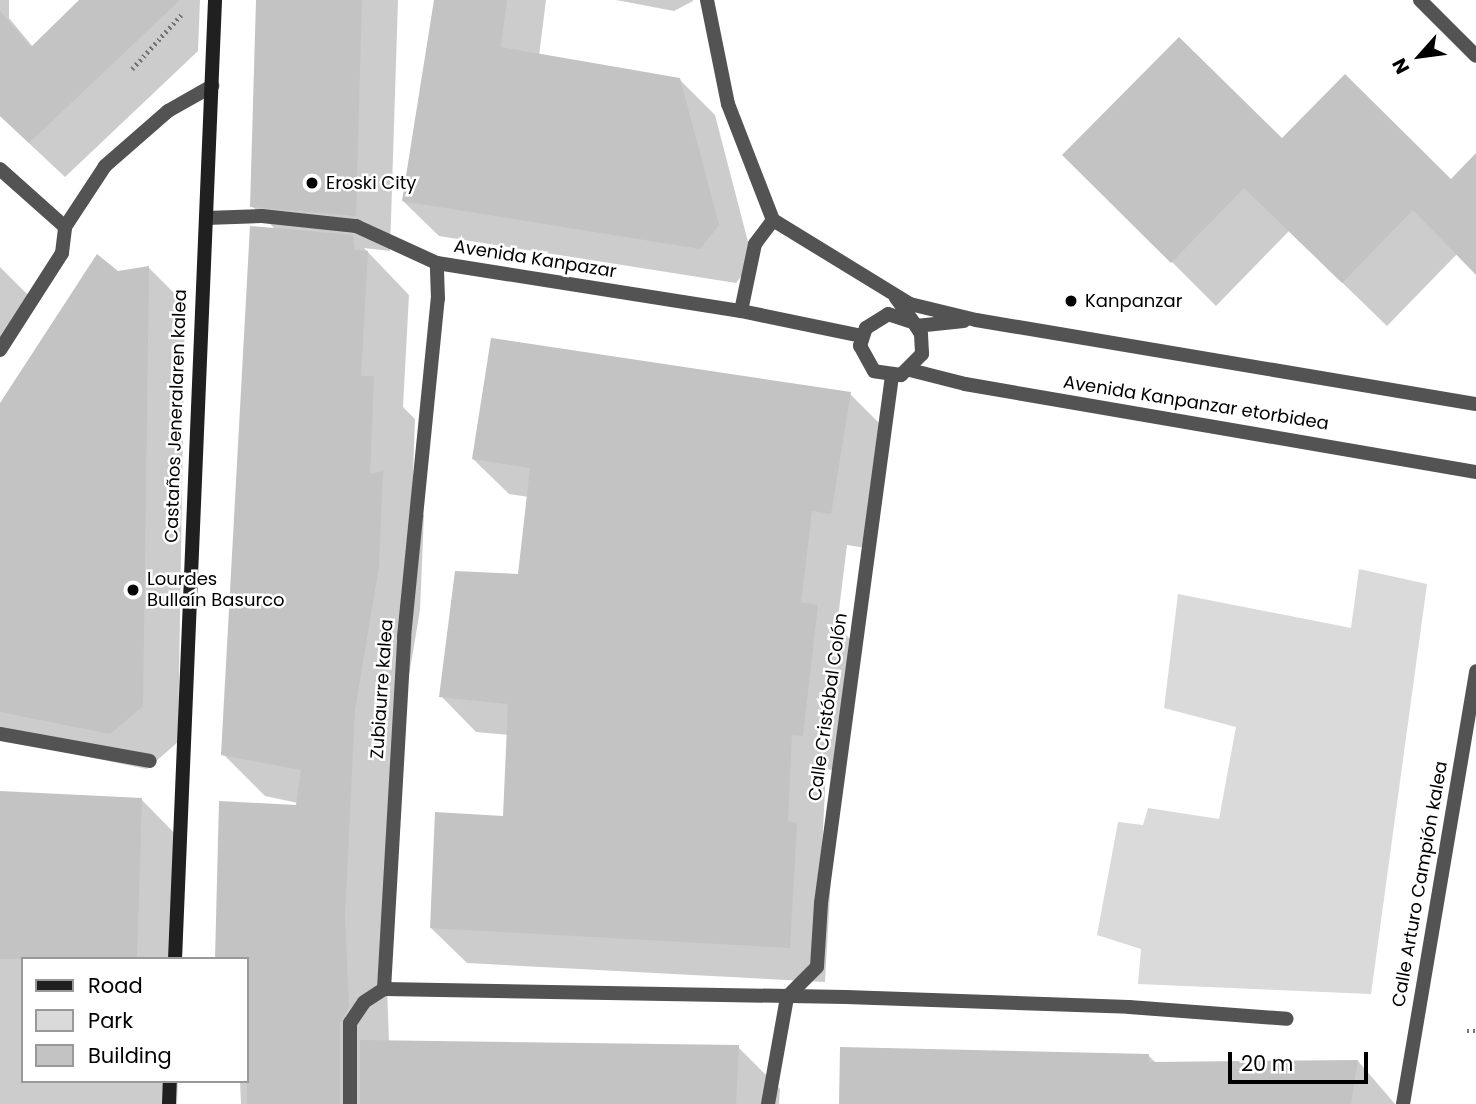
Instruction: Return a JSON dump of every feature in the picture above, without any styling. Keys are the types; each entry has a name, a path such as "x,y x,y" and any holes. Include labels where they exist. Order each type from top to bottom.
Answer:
{"street":[{"name":"Castaños Jeneralaren kalea","path":"175,957 198,312 206,218 215,0"},
{"path":"707,0 728,104 773,220 910,304 976,320 1476,404"},
{"path":"1420,0 1476,56"},
{"path":"0,350 62,253 65,227 105,166 168,111 212,86"},
{"path":"0,169 65,227"},
{"name":"Avenida Kanpazar","path":"206,218 261,216 356,226 437,263 741,311 862,336"},
{"path":"741,311 755,244 773,220"},
{"name":"Zubiaurre kalea","path":"384,989 404,637 438,299 437,263"},
{"path":"893,294 914,324 922,354 910,370 891,376 866,363 862,336 879,316 896,314 914,324 976,320"},
{"name":"Avenida Kanpanzar etorbidea","path":"910,370 965,384 1476,472"},
{"name":"Calle Cristóbal Colón","path":"787,997 817,967 821,902 891,376"},
{"name":"Calle Arturo Campión kalea","path":"1403,1104 1476,671"},
{"path":"0,734 150,761"},
{"path":"349,1104 350,1024 364,1002 384,989 1129,1007 1287,1018"},
{"path":"768,1104 779,1030 787,997"},
{"path":"169,1104 170,1083"}],"path":[{"path":"132,69 183,13"},
{"path":"1467,1031 1476,1031"}],"green space":[{"path":"1359,569 1427,584 1371,994 1138,984 1141,949 1097,935 1118,822 1143,825 1148,808 1219,819 1236,727 1164,708 1178,594 1351,628"}],"building":[{"path":"79,0 180,0 29,143 0,116 0,11 31,47"},
{"path":"256,0 362,0 356,216 250,207"},
{"path":"434,0 507,0 501,47 680,78 719,225 700,249 402,201"},
{"path":"1179,37 1282,138 1345,74 1451,179 1476,153 1476,275 1413,210 1342,283 1244,188 1171,263 1062,155"},
{"path":"250,226 353,235 355,250 368,251 361,376 374,376 370,474 383,471 379,567 355,710 345,916 349,1007 340,1023 340,1104 247,1104 248,957 215,957 219,801 296,805 301,770 221,755"},
{"path":"97,254 118,271 149,266 143,706 110,734 0,712 0,403"},
{"path":"491,338 851,392 831,514 812,511 801,602 818,605 803,736 792,735 788,821 797,823 790,948 430,928 435,812 503,816 508,704 439,697 455,571 518,574 530,468 472,459"},
{"path":"0,791 142,798 137,957 0,959"},
{"path":"360,1040 739,1045 736,1104 360,1104"},
{"path":"840,1047 1149,1054 1149,1062 1358,1060 1351,1104 839,1104"}],"place":[{"name":"Eroski City","path":"312,183"},
{"name":"Kanpanzar","path":"1071,301"},
{"name":"Lourdes Bullaín Basurco","path":"133,590"}]}
